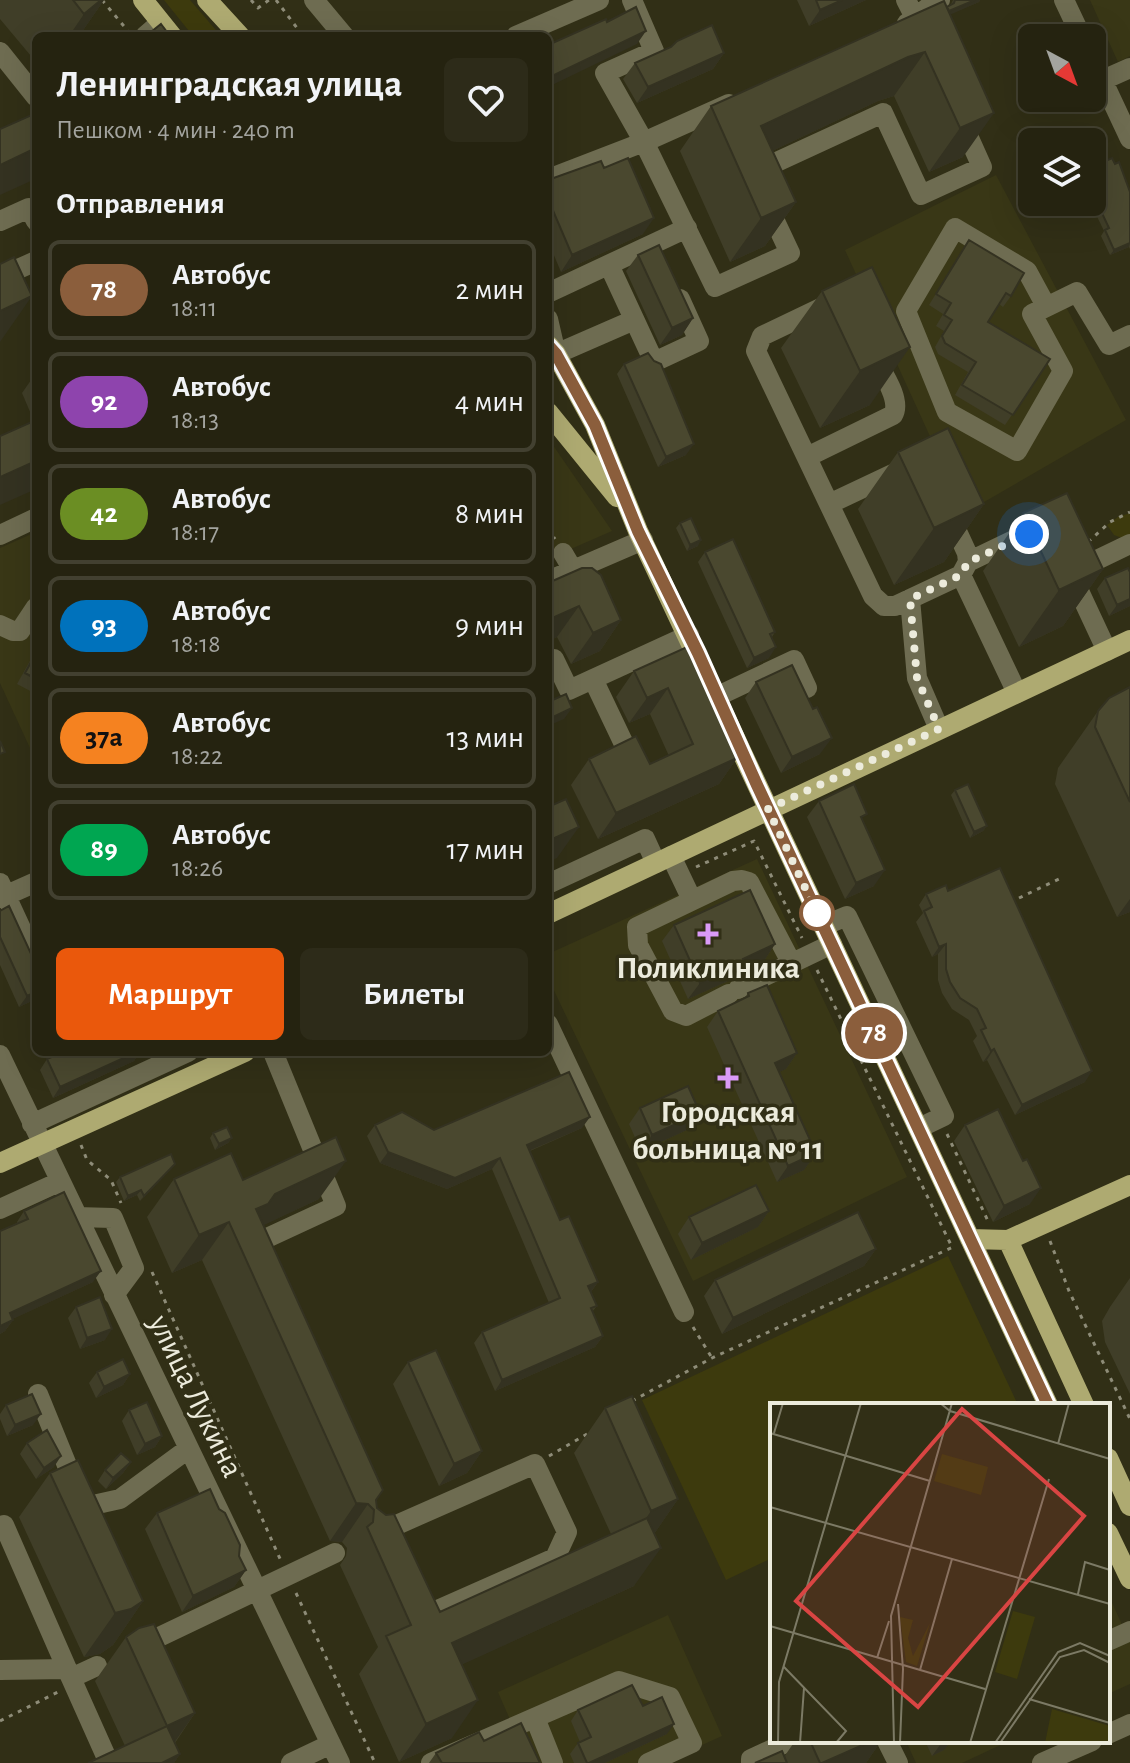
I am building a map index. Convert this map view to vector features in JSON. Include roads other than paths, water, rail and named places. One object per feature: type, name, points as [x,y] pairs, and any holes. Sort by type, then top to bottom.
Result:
[{"type":"main road","points":[[143,0],[159,32]]},
{"type":"main road","points":[[207,0],[236,32]]},
{"type":"main road","points":[[552,350],[595,425],[640,535],[919,1128],[961,1243],[1047,1403]]},
{"type":"main road","points":[[552,417],[614,494],[640,535]]},
{"type":"main road","points":[[552,912],[669,864],[768,809],[1130,640]]},
{"type":"main road","points":[[0,1163],[236,1056]]},
{"type":"main road","points":[[961,1243],[1008,1240],[1130,1185]]},
{"type":"main road","points":[[1008,1240],[1083,1403]]},
{"type":"main road","points":[[1110,1462],[1130,1505]]},
{"type":"main road","points":[[1110,1537],[1130,1579]]},
{"type":"street","points":[[314,0],[341,32]]},
{"type":"street","points":[[525,32],[599,0]]},
{"type":"street","points":[[632,0],[654,51],[605,73],[644,142],[715,287],[790,253],[753,173],[883,113],[921,195],[982,167],[952,99]]},
{"type":"street","points":[[906,0],[935,59]]},
{"type":"street","points":[[888,31],[917,19],[926,6],[940,0]]},
{"type":"street","points":[[1064,0],[1075,24]]},
{"type":"street","points":[[0,52],[32,92]]},
{"type":"street","points":[[1106,79],[1130,68]]},
{"type":"street","points":[[1106,84],[1123,107],[1130,139]]},
{"type":"street","points":[[552,177],[644,142],[745,96]]},
{"type":"street","points":[[0,221],[29,208],[32,214]]},
{"type":"street","points":[[552,291],[609,265],[657,251],[687,228]]},
{"type":"street","points":[[1046,306],[1027,271],[955,228],[906,311],[947,412],[1017,451],[1063,371],[1032,314],[1077,292],[1109,345],[1130,335]]},
{"type":"street","points":[[0,277],[32,263]]},
{"type":"street","points":[[609,265],[654,362],[699,341],[673,285]]},
{"type":"street","points":[[850,306],[842,301],[833,302],[767,333],[757,344],[756,351],[876,601],[889,607],[910,599],[1026,535],[1042,538]]},
{"type":"street","points":[[552,350],[634,320]]},
{"type":"street","points":[[807,457],[893,415],[897,410],[863,333]]},
{"type":"street","points":[[829,504],[916,462],[921,464]]},
{"type":"street","points":[[943,501],[967,553],[965,568],[1017,693]]},
{"type":"street","points":[[0,535],[32,520]]},
{"type":"street","points":[[552,577],[568,561],[640,535]]},
{"type":"street","points":[[1107,651],[1066,565],[1130,544]]},
{"type":"street","points":[[910,599],[917,678],[939,729]]},
{"type":"street","points":[[0,625],[20,631],[32,613]]},
{"type":"street","points":[[552,660],[569,690],[689,635]]},
{"type":"street","points":[[718,696],[794,660],[807,688]]},
{"type":"street","points":[[593,679],[634,765]]},
{"type":"street","points":[[552,882],[645,839],[669,864],[692,900]]},
{"type":"street","points":[[801,960],[749,882],[742,880],[733,881],[637,927],[638,945],[673,1011],[686,1016],[801,960],[847,916],[944,1116],[919,1128]]},
{"type":"street","points":[[32,883],[2,892],[32,953]]},
{"type":"street","points":[[552,1032],[684,1312]]},
{"type":"street","name":"улица Лукина","points":[[0,1055],[335,1754]]},
{"type":"street","points":[[32,1124],[179,1056]]},
{"type":"street","points":[[267,1273],[254,1244],[336,1206],[275,1056]]},
{"type":"street","points":[[0,1209],[59,1182]]},
{"type":"street","points":[[76,1217],[113,1218],[134,1268],[114,1295]]},
{"type":"street","points":[[38,1394],[84,1507],[120,1499],[188,1449]]},
{"type":"street","points":[[362,1540],[380,1524],[535,1464],[567,1532],[555,1558],[431,1613],[411,1599],[380,1524]]},
{"type":"street","points":[[4,1525],[109,1763]]},
{"type":"street","points":[[124,1654],[335,1553]]},
{"type":"street","points":[[1110,1640],[1130,1631]]},
{"type":"street","points":[[0,1670],[71,1677],[97,1666]]},
{"type":"street","points":[[431,1763],[619,1681],[670,1697],[692,1743],[648,1763]]},
{"type":"street","points":[[535,1718],[553,1763]]},
{"type":"street","points":[[1110,1733],[1130,1724]]},
{"type":"street","points":[[509,1729],[519,1752]]},
{"type":"street","points":[[751,1763],[751,1759],[786,1743]]},
{"type":"street","points":[[888,1743],[898,1763]]},
{"type":"street","points":[[1049,1754],[1085,1743]]},
{"type":"street","points":[[291,1763],[335,1754]]},
{"type":"place","name":"Поликлиника","points":[[708,934]]},
{"type":"place","name":"Городская больница № 11","points":[[728,1078]]}]
